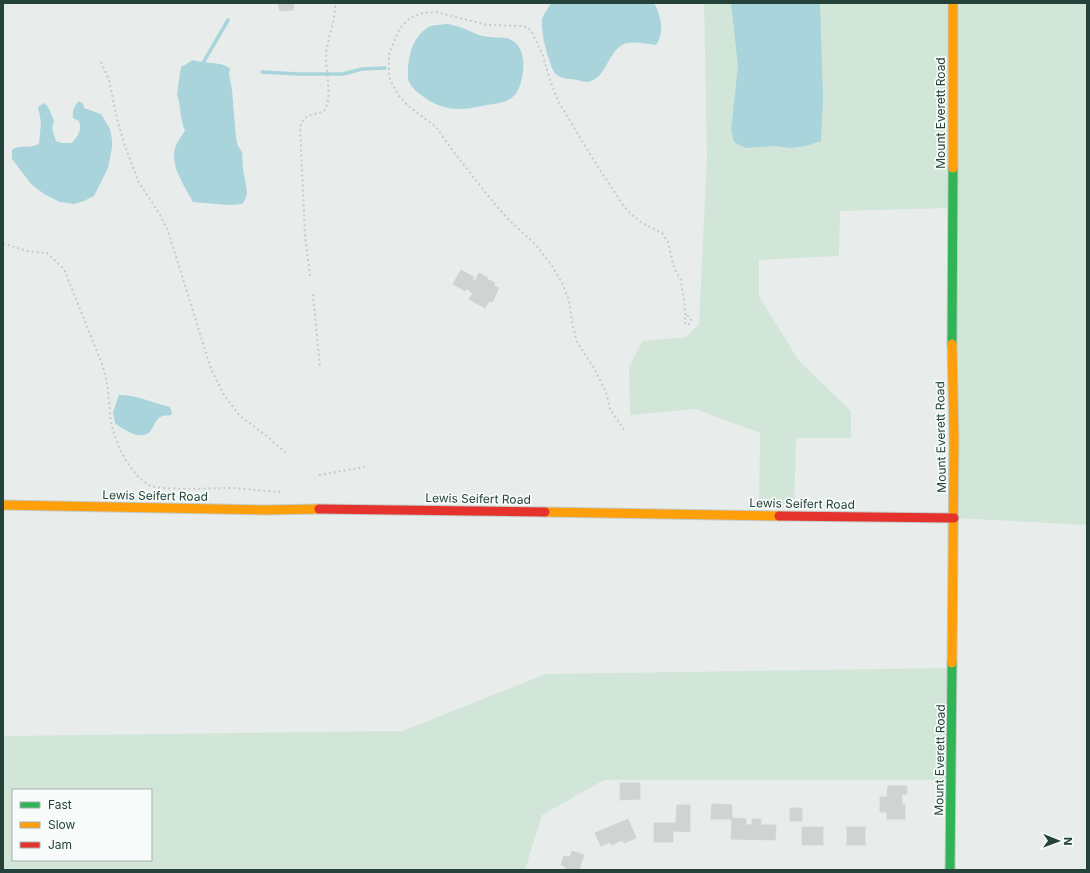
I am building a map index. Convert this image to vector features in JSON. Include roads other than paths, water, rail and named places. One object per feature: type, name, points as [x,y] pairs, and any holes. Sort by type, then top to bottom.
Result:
[{"type":"street","name":"Mount Everett Road","points":[[950,870],[954,518],[953,3]]},
{"type":"street","name":"Lewis Seifert Road","points":[[3,505],[257,510],[315,509],[954,518]]},
{"type":"water","points":[[551,3],[654,3],[659,13],[661,24],[659,40],[656,45],[634,43],[622,45],[613,54],[598,76],[593,80],[585,82],[559,76],[552,68],[543,34],[542,19]]},
{"type":"water","points":[[731,3],[820,3],[823,99],[821,141],[806,146],[790,148],[776,146],[746,148],[734,142],[731,130],[738,66]]},
{"type":"water","points":[[448,24],[482,36],[506,38],[513,41],[518,46],[523,59],[523,75],[519,88],[510,99],[469,108],[453,109],[437,105],[429,101],[413,88],[408,80],[408,67],[414,42],[427,28],[434,25]]},
{"type":"water","points":[[193,60],[221,64],[230,68],[229,74],[232,90],[236,138],[238,146],[242,152],[247,192],[246,198],[242,204],[229,205],[193,202],[176,169],[174,155],[175,148],[185,131],[177,94],[181,67]]},
{"type":"water","points":[[79,101],[83,104],[84,108],[101,114],[110,129],[112,148],[108,168],[94,196],[74,204],[60,202],[44,194],[31,184],[12,159],[12,150],[18,147],[39,144],[41,122],[38,107],[44,103],[48,107],[53,118],[54,122],[52,128],[56,141],[62,143],[72,143],[80,130],[79,121],[73,118],[74,109]]},
{"type":"water","points":[[119,395],[139,398],[170,407],[172,413],[171,415],[163,416],[158,419],[152,429],[144,435],[128,432],[115,423],[113,412]]},
{"type":"waterway","points":[[203,63],[228,20]]},
{"type":"waterway","points":[[262,72],[343,74],[362,69],[385,68]]}]
